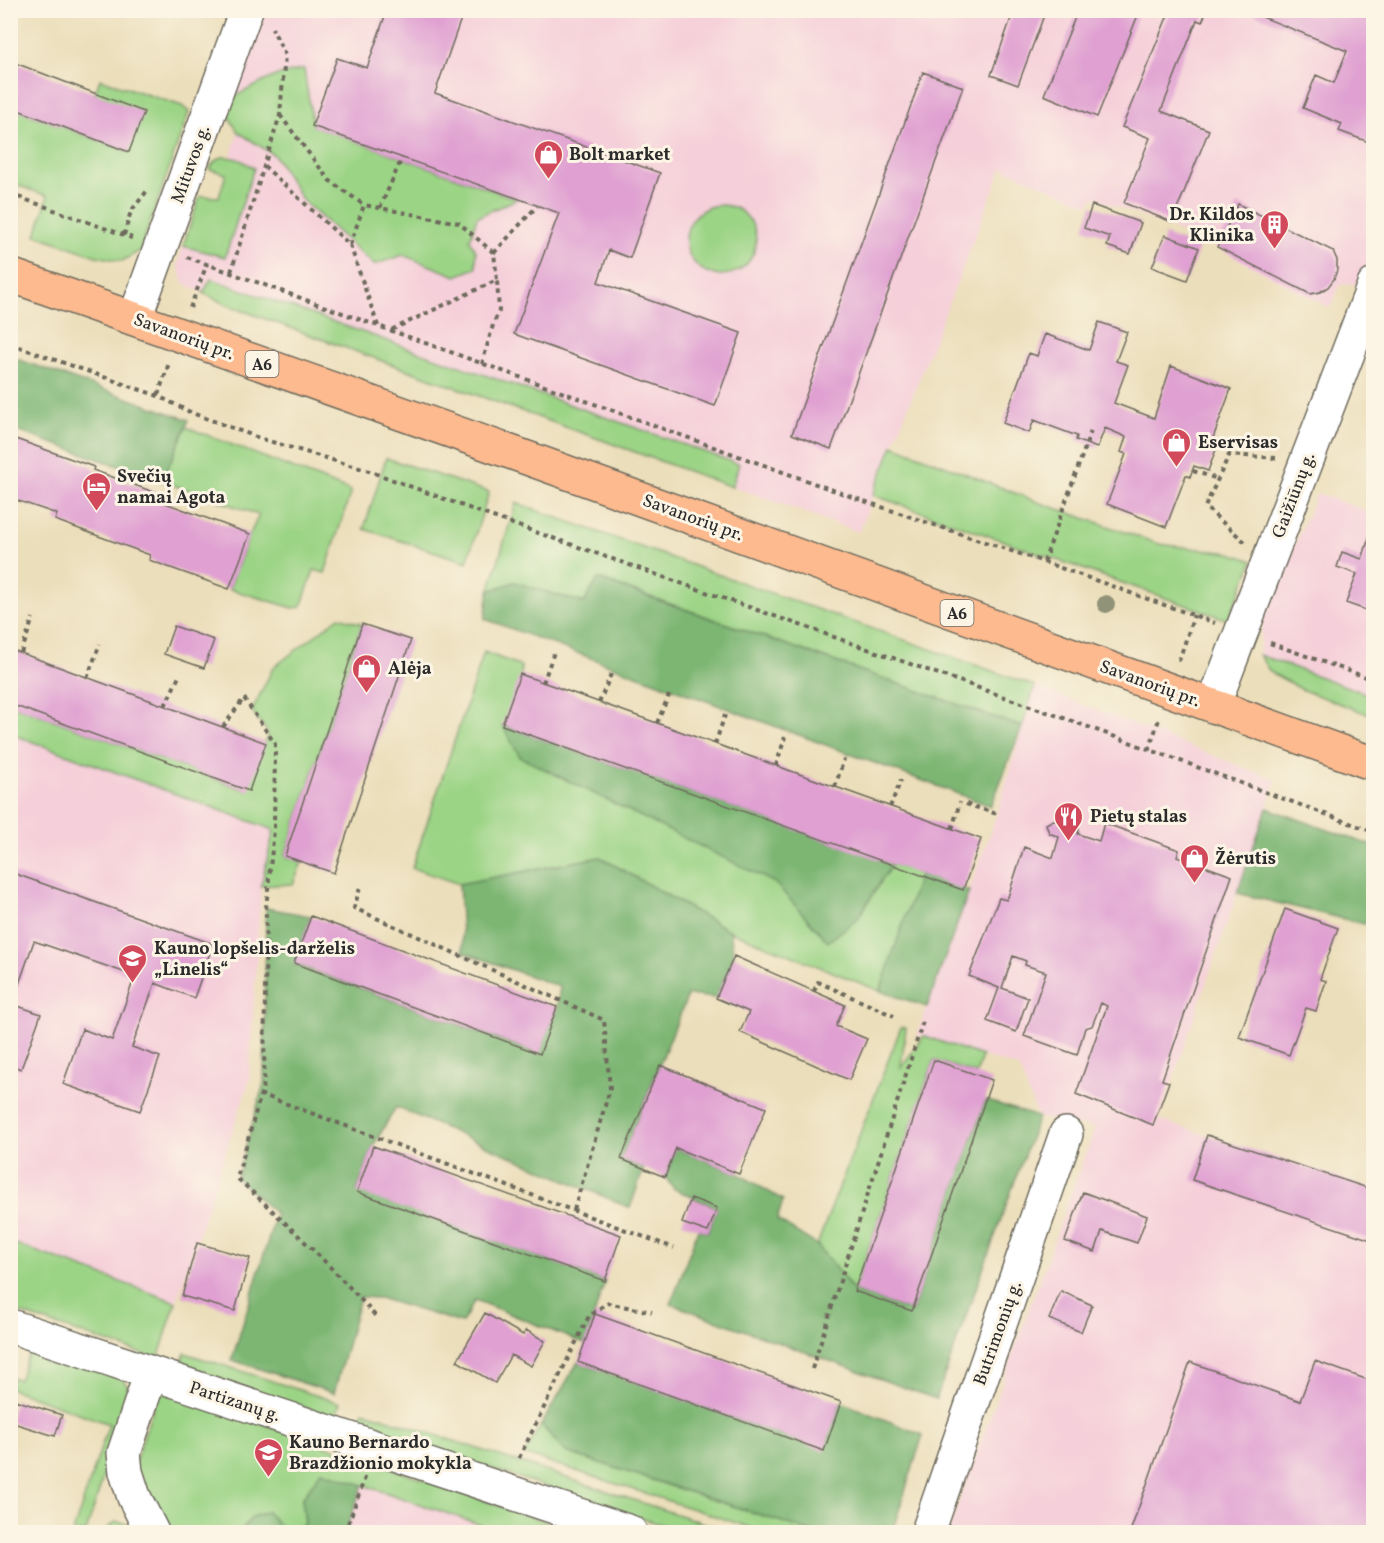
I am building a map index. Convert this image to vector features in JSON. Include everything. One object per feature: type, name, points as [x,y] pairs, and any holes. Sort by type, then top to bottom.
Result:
[{"type":"main road","name":"Savanorių pr.","points":[[10,275],[516,453],[1374,764]]},
{"type":"street","name":"Mituvos g.","points":[[135,318],[257,15]]},
{"type":"street","name":"Gaižiūnų g.","points":[[1213,706],[1374,285]]},
{"type":"street","name":"Butrimonių g.","points":[[928,1533],[1066,1134]]},
{"type":"street","name":"Partizanų g.","points":[[10,1326],[630,1533]]},
{"type":"street","points":[[151,1373],[124,1453],[126,1472],[134,1497],[152,1533]]},
{"type":"path","points":[[10,21],[13,10]]},
{"type":"path","points":[[231,272],[280,115],[285,55],[257,15]]},
{"type":"path","points":[[280,115],[329,180],[364,205],[459,223],[494,254],[499,311],[482,364]]},
{"type":"path","points":[[380,208],[402,158]]},
{"type":"path","points":[[264,165],[350,245],[379,327]]},
{"type":"path","points":[[10,194],[124,235],[131,211]]},
{"type":"path","points":[[350,245],[364,205]]},
{"type":"path","points":[[494,254],[537,206]]},
{"type":"path","points":[[207,264],[855,498],[1044,562],[1374,680]]},
{"type":"path","points":[[389,331],[497,280]]},
{"type":"path","points":[[10,344],[158,396],[192,413],[262,439],[369,471],[526,529],[1072,721],[1374,832]]},
{"type":"path","points":[[1044,562],[1091,431]]},
{"type":"path","points":[[1267,562],[1205,507],[1229,455],[1307,459]]},
{"type":"path","points":[[1193,471],[1218,479]]},
{"type":"path","points":[[21,653],[33,618]]},
{"type":"path","points":[[87,678],[100,644]]},
{"type":"path","points":[[543,683],[554,652]]},
{"type":"path","points":[[165,706],[180,674]]},
{"type":"path","points":[[599,703],[611,674]]},
{"type":"path","points":[[657,723],[669,694]]},
{"type":"path","points":[[223,728],[244,699],[275,744],[274,830],[266,908],[264,1083],[237,1178],[293,1230],[378,1319]]},
{"type":"path","points":[[715,744],[724,715]]},
{"type":"path","points":[[776,766],[785,737]]},
{"type":"path","points":[[835,787],[844,759]]},
{"type":"path","points":[[890,807],[901,780]]},
{"type":"path","points":[[952,829],[960,802]]},
{"type":"path","points":[[966,804],[997,814]]},
{"type":"path","points":[[360,888],[354,908],[604,1020],[610,1089],[574,1210]]},
{"type":"path","points":[[814,991],[818,982],[894,1016]]},
{"type":"path","points":[[812,1369],[924,1018]]},
{"type":"path","points":[[260,1094],[674,1248]]},
{"type":"path","points":[[519,1458],[589,1316],[607,1303],[652,1312]]},
{"type":"shaded area","points":[[265,11],[1373,11],[1373,249],[1360,283],[1340,285],[1330,308],[1206,242],[1093,197],[1090,205],[1002,168],[859,532],[227,305],[184,283],[178,265],[183,246],[200,196],[219,197],[238,132],[229,117],[233,97]]},
{"type":"shaded area","points":[[1317,493],[1373,513],[1373,716],[1303,690],[1270,672],[1259,655],[1263,620]]},
{"type":"shaded area","points":[[1035,686],[1276,780],[1159,1120],[1373,1188],[1373,1532],[948,1532],[1095,1128],[1038,1117],[1019,1068],[921,1035],[916,1037],[997,814]]},
{"type":"shaded area","name":"Kauno lopšelis-darželis „Linelis“","points":[[10,734],[274,830],[261,886],[249,1081],[176,1302],[11,1242]]},
{"type":"shaded area","name":"Kauno Bernardo Brazdžionio mokykla","points":[[206,1432],[502,1532],[178,1532]]},
{"type":"green space","points":[[304,69],[313,126],[517,199],[477,217],[470,240],[476,251],[476,268],[456,276],[403,255],[374,265],[303,201],[274,155],[238,132],[229,117],[233,97],[275,76]]},
{"type":"green space","points":[[100,79],[182,106],[189,112],[140,251],[122,261],[96,256],[36,235],[48,196],[11,183],[11,107],[129,152],[95,93]]},
{"type":"green space","points":[[222,157],[231,157],[254,168],[225,257],[183,246],[200,196],[219,197],[226,174],[209,169],[215,161]]},
{"type":"green space","points":[[714,205],[728,205],[741,211],[750,220],[756,233],[754,253],[746,265],[728,275],[714,275],[701,269],[692,260],[686,247],[686,233],[692,220],[701,211]]},
{"type":"green space","points":[[211,279],[739,464],[732,487],[227,305],[203,293]]},
{"type":"green space","points":[[11,357],[189,420],[162,481],[11,429]]},
{"type":"green space","points":[[186,427],[351,491],[325,573],[314,570],[301,607],[293,608],[229,589],[259,515],[162,481]]},
{"type":"green space","points":[[893,445],[1038,502],[1159,544],[1231,553],[1253,561],[1228,620],[873,495]]},
{"type":"green space","points":[[386,458],[489,492],[467,562],[364,529]]},
{"type":"green space","points":[[516,503],[1035,686],[1022,727],[599,579],[584,603],[514,582],[489,591]]},
{"type":"green space","points":[[598,579],[1022,727],[991,806],[485,619],[489,591],[514,582],[584,603]]},
{"type":"green space","points":[[339,617],[362,624],[285,856],[302,862],[293,884],[261,886],[274,830],[11,734],[10,704],[248,791],[268,733],[252,711],[273,668]]},
{"type":"green space","points":[[484,652],[521,666],[520,757],[776,883],[828,941],[858,918],[892,864],[920,874],[880,991],[730,931],[600,857],[459,884],[412,868]]},
{"type":"green space","points":[[1259,655],[1373,696],[1373,716],[1303,690],[1270,672]]},
{"type":"green space","points":[[502,725],[892,864],[858,918],[828,942],[775,883],[520,757]]},
{"type":"green space","points":[[1267,808],[1373,846],[1373,926],[1237,893]]},
{"type":"green space","points":[[600,857],[730,931],[734,956],[716,998],[688,995],[621,1159],[644,1168],[630,1208],[396,1107],[373,1146],[357,1191],[605,1281],[585,1344],[475,1300],[462,1323],[379,1298],[360,1297],[334,1393],[232,1360],[276,1214],[237,1178],[264,1083],[266,908],[311,916],[294,964],[539,1054],[557,1007],[560,987],[463,952],[459,884]]},
{"type":"green space","points":[[920,874],[969,891],[927,1007],[880,991]]},
{"type":"green space","points":[[901,1027],[906,1028],[901,1067],[924,1036],[982,1056],[976,1074],[934,1060],[854,1291],[817,1245]]},
{"type":"green space","points":[[985,1100],[1038,1117],[936,1399],[671,1304],[698,1229],[708,1232],[717,1208],[674,1189],[665,1177],[676,1148],[739,1174],[783,1200],[777,1220],[817,1245],[854,1291],[912,1311]]},
{"type":"green space","points":[[10,1242],[176,1302],[158,1359],[11,1310]]},
{"type":"green space","points":[[40,1350],[122,1379],[130,1393],[86,1532],[73,1532],[109,1424],[11,1389],[11,1377],[19,1380],[29,1352]]},
{"type":"green space","points":[[185,1353],[340,1403],[335,1418],[180,1366]]},
{"type":"green space","points":[[578,1362],[823,1450],[841,1402],[923,1435],[892,1532],[813,1532],[566,1452],[541,1425]]},
{"type":"green space","points":[[171,1392],[555,1525],[553,1532],[502,1532],[322,1471],[302,1499],[305,1522],[298,1532],[286,1532],[267,1512],[252,1517],[240,1532],[167,1532],[133,1468],[158,1394]]},
{"type":"green space","points":[[363,1411],[731,1532],[684,1532],[358,1425]]},
{"type":"green space","points":[[541,1425],[566,1452],[813,1532],[764,1532],[524,1454]]},
{"type":"green space","points":[[321,1471],[363,1485],[345,1532],[298,1532],[305,1522],[302,1499]]},
{"type":"green space","points":[[267,1512],[286,1532],[240,1532],[252,1517]]},
{"type":"green space","points":[[116,1522],[128,1524],[139,1532],[105,1532]]},
{"type":"building","points":[[387,10],[464,10],[435,93],[660,173],[630,258],[609,250],[598,282],[741,333],[715,406],[514,334],[559,213],[312,126],[337,58],[367,68]]},
{"type":"building","points":[[1014,10],[1046,10],[1018,85],[991,75]]},
{"type":"building","points":[[1078,10],[1140,10],[1097,117],[1044,95]]},
{"type":"building","points":[[1170,10],[1207,10],[1202,22],[1197,20],[1161,111],[1209,130],[1172,222],[1124,203],[1150,138],[1122,127]]},
{"type":"building","points":[[1245,10],[1353,10],[1374,19],[1374,144],[1339,131],[1342,124],[1303,108],[1316,75],[1334,83],[1347,51]]},
{"type":"building","points":[[10,61],[144,112],[129,152],[10,107]]},
{"type":"building","points":[[923,72],[963,87],[831,449],[792,434]]},
{"type":"building","name":"Dr. Kildos Klinika","points":[[1238,204],[1333,251],[1337,260],[1337,270],[1328,287],[1310,294],[1217,247]]},
{"type":"building","points":[[1092,205],[1141,223],[1130,254],[1107,246],[1110,237],[1084,228]]},
{"type":"building","points":[[1165,235],[1199,248],[1187,280],[1152,267]]},
{"type":"building","points":[[1099,322],[1127,332],[1116,361],[1128,365],[1114,403],[1154,418],[1171,366],[1231,389],[1212,441],[1218,444],[1208,471],[1194,466],[1190,477],[1186,475],[1166,527],[1107,504],[1126,454],[1121,452],[1126,437],[1105,428],[1097,448],[1076,440],[1077,436],[1034,420],[1029,433],[1003,423],[1029,353],[1037,356],[1045,334],[1089,350]]},
{"type":"building","points":[[10,437],[94,467],[93,470],[162,495],[160,501],[250,534],[229,589],[149,560],[150,555],[55,520],[57,514],[10,498]]},
{"type":"building","points":[[1370,535],[1374,536],[1374,613],[1346,603],[1357,574],[1337,567],[1342,552],[1362,559]]},
{"type":"building","points":[[362,624],[411,640],[334,873],[285,856]]},
{"type":"building","points":[[174,626],[214,640],[204,668],[164,654]]},
{"type":"building","points":[[10,649],[266,743],[249,791],[10,704]]},
{"type":"building","points":[[520,674],[981,839],[963,890],[502,725]]},
{"type":"building","points":[[1053,820],[1079,829],[1078,834],[1099,841],[1104,823],[1179,850],[1177,856],[1232,876],[1162,1080],[1169,1082],[1153,1125],[1076,1094],[1107,1006],[1101,1003],[1092,1026],[1085,1028],[1077,1055],[1024,1036],[1046,972],[1025,965],[1026,961],[1013,956],[1002,988],[1028,998],[1016,1032],[987,1021],[999,988],[969,976],[999,898],[1007,900],[1024,847],[1053,858],[1059,837],[1049,833],[1046,824]]},
{"type":"building","points":[[10,872],[213,944],[194,998],[155,983],[132,1047],[160,1057],[140,1111],[63,1084],[82,1029],[112,1040],[135,976],[34,941],[12,1004],[41,1014],[21,1069],[10,1065],[10,943],[14,933],[10,932]]},
{"type":"building","points":[[1285,909],[1338,928],[1320,979],[1326,981],[1316,1011],[1306,1008],[1289,1055],[1239,1037]]},
{"type":"building","points":[[311,916],[557,1007],[540,1054],[294,963]]},
{"type":"building","points":[[734,956],[845,1005],[836,1026],[867,1039],[849,1080],[740,1032],[749,1012],[716,998]]},
{"type":"building","points":[[934,1060],[992,1080],[912,1311],[854,1291]]},
{"type":"building","points":[[660,1065],[766,1108],[739,1174],[676,1148],[665,1177],[621,1159]]},
{"type":"building","points":[[1207,1135],[1374,1190],[1374,1241],[1192,1180]]},
{"type":"building","points":[[373,1146],[621,1235],[605,1281],[357,1192]]},
{"type":"building","points":[[1083,1192],[1147,1216],[1137,1243],[1102,1231],[1095,1252],[1065,1241]]},
{"type":"building","points":[[691,1198],[717,1208],[708,1232],[682,1223]]},
{"type":"building","points":[[197,1243],[250,1258],[235,1311],[182,1296]]},
{"type":"building","points":[[1061,1291],[1092,1305],[1081,1332],[1049,1319]]},
{"type":"building","points":[[485,1313],[523,1335],[526,1330],[545,1341],[531,1366],[511,1355],[495,1383],[457,1361]]},
{"type":"building","points":[[595,1314],[841,1402],[824,1451],[578,1362]]},
{"type":"building","points":[[1315,1361],[1374,1382],[1374,1532],[1130,1532],[1190,1362],[1300,1401]]},
{"type":"building","points":[[15,1400],[62,1415],[55,1436],[10,1422]]},
{"type":"place","name":"Bolt market","points":[[548,180]]},
{"type":"place","name":"Dr. Kildos Klinika","points":[[1275,250]]},
{"type":"place","name":"Eservisas","points":[[1177,468]]},
{"type":"place","name":"Svečių namai Agota","points":[[96,512]]},
{"type":"place","name":"Alėja","points":[[367,694]]},
{"type":"place","name":"Pietų stalas","points":[[1069,842]]},
{"type":"place","name":"Žėrutis","points":[[1194,884]]},
{"type":"place","name":"Kauno lopšelis-darželis „Linelis“","points":[[133,984]]},
{"type":"place","name":"Kauno Bernardo Brazdžionio mokykla","points":[[268,1478]]}]
